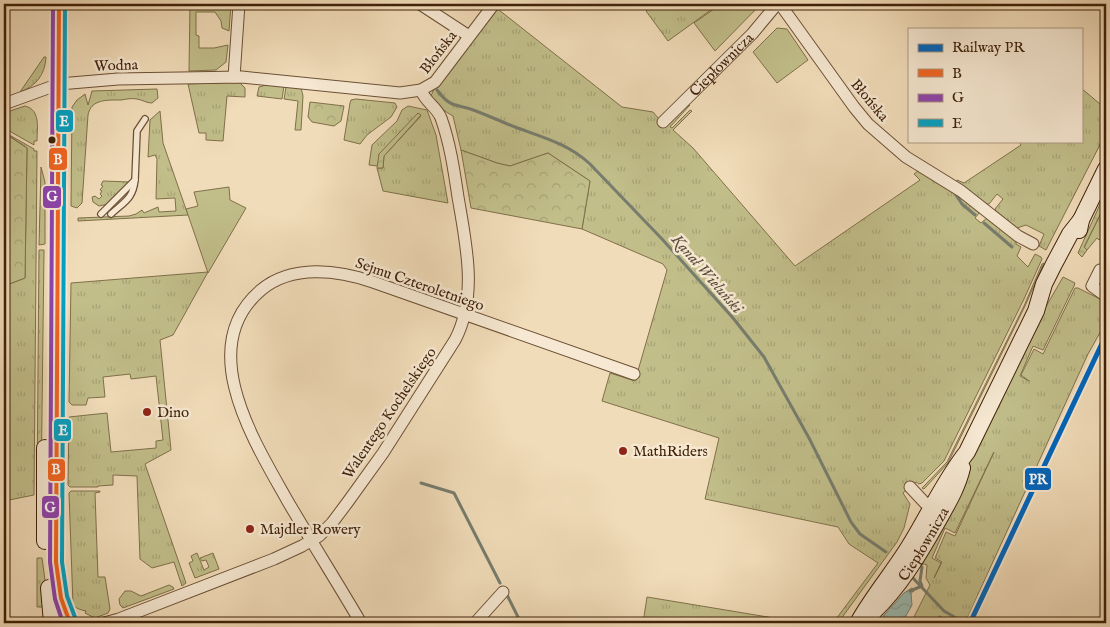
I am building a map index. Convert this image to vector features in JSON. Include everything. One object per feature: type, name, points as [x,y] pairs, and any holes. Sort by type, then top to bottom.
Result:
[{"type":"street","points":[[50,4],[54,86],[56,553],[60,595],[69,623],[58,623]]},
{"type":"street","points":[[52,623],[45,553],[44,498],[54,86],[59,4]]},
{"type":"street","points":[[234,77],[239,4]]},
{"type":"street","points":[[420,4],[469,36]]},
{"type":"street","name":"Błońska","points":[[421,90],[435,82],[494,4]]},
{"type":"street","name":"Błońska","points":[[778,4],[854,107],[872,128],[906,157],[961,192],[1018,236],[1033,244]]},
{"type":"street","name":"Ciepłownicza","points":[[663,122],[752,34],[778,4]]},
{"type":"street","name":"Wodna","points":[[4,104],[54,86],[118,79],[234,77],[384,92],[410,93],[421,90]]},
{"type":"street","name":"Walentego Kochelskiego","points":[[104,623],[116,621],[274,559],[312,541],[332,523],[383,453],[455,340],[465,314],[468,288],[467,261],[450,152],[440,115],[425,99],[421,90]]},
{"type":"street","name":"Ciepłownicza","points":[[859,623],[868,606],[908,548],[937,510],[952,472],[967,452],[1036,311],[1044,284],[1070,234],[1081,220],[1106,169]]},
{"type":"street","points":[[1100,270],[1092,286],[1106,296]]},
{"type":"street","name":"Sejmu Czteroletniego","points":[[361,623],[253,439],[238,398],[231,350],[237,320],[244,307],[265,286],[277,280],[307,272],[354,276],[634,374]]},
{"type":"street","points":[[910,487],[920,499],[937,510]]},
{"type":"street","points":[[475,623],[503,592]]},
{"type":"lane","points":[[111,214],[131,196],[135,180],[137,131],[145,119]]},
{"type":"lane","points":[[101,214],[135,180]]},
{"type":"green space","points":[[190,4],[231,4],[229,31],[222,28],[221,21],[215,12],[196,12],[196,35],[199,36],[199,48],[214,48],[228,45],[226,62],[216,70],[189,71]]},
{"type":"green space","points":[[500,4],[503,4],[499,10],[622,107],[653,112],[659,119],[690,105],[670,127],[672,128],[690,110],[692,111],[673,130],[693,148],[795,266],[920,180],[914,174],[918,171],[978,211],[979,213],[975,218],[981,223],[987,218],[1016,241],[1016,244],[1021,247],[1017,256],[1028,267],[1035,254],[1041,257],[1042,259],[1024,299],[944,461],[922,483],[916,482],[903,493],[910,504],[904,528],[897,542],[838,623],[833,623],[878,563],[849,544],[838,527],[705,499],[719,438],[602,401],[610,373],[635,381],[667,270],[663,264],[582,229],[590,181],[548,153],[510,166],[461,150],[453,116],[441,108],[431,96]]},
{"type":"green space","points":[[655,4],[719,4],[668,41],[646,11]]},
{"type":"green space","points":[[721,4],[761,4],[715,51],[694,23]]},
{"type":"green space","points":[[777,28],[787,29],[808,60],[777,83],[753,52]]},
{"type":"green space","points":[[44,57],[46,57],[44,69],[39,79],[31,87],[20,92]]},
{"type":"green space","points":[[239,82],[245,88],[245,97],[227,96],[223,141],[206,140],[206,133],[199,133],[188,84]]},
{"type":"green space","points":[[266,85],[284,86],[282,99],[257,96],[259,87]]},
{"type":"green space","points":[[286,87],[301,88],[303,96],[301,130],[295,130],[298,101],[284,99]]},
{"type":"green space","points":[[157,89],[158,98],[152,103],[131,99],[105,101],[92,106],[88,115],[82,203],[77,208],[71,206],[72,107],[77,100],[85,94],[88,105],[92,91]]},
{"type":"green space","points":[[1082,89],[1106,109],[1106,133],[1046,250],[1039,246],[1044,234],[1026,225],[1017,228],[996,211],[995,209],[1003,199],[997,194],[989,204],[986,204],[956,182],[957,180],[964,183],[1021,145],[1020,142],[1082,142]]},
{"type":"green space","points":[[351,100],[395,103],[397,107],[391,117],[367,135],[360,144],[344,140],[350,103]]},
{"type":"green space","points":[[310,102],[344,106],[341,121],[334,126],[312,122],[308,117]]},
{"type":"green space","points":[[25,106],[34,111],[36,115],[37,141],[34,141],[34,145],[4,128],[4,113]]},
{"type":"green space","points":[[408,106],[427,110],[436,135],[448,203],[383,191],[377,168],[383,168],[384,156],[421,116],[379,154],[378,166],[369,165],[372,145],[397,121],[402,110]]},
{"type":"green space","points":[[160,111],[163,143],[188,215],[78,221],[78,218],[129,216],[142,210],[144,213],[158,207],[159,212],[176,211],[175,198],[156,199],[157,159],[155,155],[148,157],[150,120]]},
{"type":"green space","points":[[418,113],[421,115],[384,156],[383,168],[377,168],[379,154]]},
{"type":"green space","points":[[4,132],[37,151],[34,495],[4,501],[4,286],[25,278],[27,148]]},
{"type":"green space","points":[[4,133],[27,148],[25,278],[4,286]]},
{"type":"green space","points":[[461,150],[510,166],[548,153],[590,181],[582,229],[471,208]]},
{"type":"green space","points":[[41,167],[45,182],[45,244],[39,245]]},
{"type":"green space","points":[[103,181],[130,182],[108,204],[99,206],[93,202],[92,197],[95,196],[99,199],[102,196],[100,194],[102,191],[100,190],[103,186],[101,185]]},
{"type":"green space","points":[[229,187],[230,200],[246,208],[208,273],[186,209],[198,206],[194,192]]},
{"type":"green space","points":[[1106,191],[1106,218],[1100,215],[1084,247],[1087,250],[1082,257],[1078,253]]},
{"type":"green space","points":[[1100,215],[1106,218],[1106,235],[1099,240],[1097,238],[1087,250],[1084,248]]},
{"type":"green space","points":[[39,250],[44,250],[41,495],[37,495]]},
{"type":"green space","points":[[1044,263],[948,463],[924,489],[922,488],[947,462]]},
{"type":"green space","points":[[208,272],[173,335],[160,340],[171,450],[145,464],[186,583],[182,586],[174,562],[152,568],[140,559],[137,476],[113,475],[113,485],[98,487],[70,487],[68,485],[69,417],[107,413],[111,452],[156,448],[156,441],[163,440],[156,376],[131,379],[130,374],[103,377],[105,397],[88,398],[86,405],[72,405],[69,402],[71,283]]},
{"type":"green space","points":[[1063,277],[1075,283],[1043,350],[1033,346],[1020,376],[1029,381],[1021,375],[1034,349],[1043,354],[1075,288],[1106,302],[1106,322],[1088,354],[965,623],[911,623],[930,585],[926,578],[927,565],[917,562],[967,466],[1036,324]],"holes":[[[994,452],[955,536],[946,532],[935,558],[942,562],[934,578],[941,563],[932,558],[945,528],[955,533]]]},
{"type":"green space","points":[[71,491],[100,491],[95,493],[98,577],[105,577],[110,609],[108,613],[95,618],[73,605],[69,493]]},
{"type":"green space","points":[[197,553],[204,570],[209,567],[206,560],[202,561],[200,558],[213,553],[219,569],[195,578],[189,563],[193,561],[191,556]]},
{"type":"green space","points":[[37,558],[42,558],[48,602],[44,607],[37,607]]},
{"type":"green space","points":[[169,585],[174,589],[123,608],[120,605],[119,599],[125,591],[131,591],[141,596]]},
{"type":"green space","points":[[647,597],[804,623],[643,623]]},
{"type":"water","points":[[912,588],[914,591],[911,593],[912,605],[902,623],[877,623],[904,593]]},
{"type":"waterway","name":"Kanał Wieluński","points":[[437,90],[447,101],[455,105],[476,111],[555,142],[573,151],[590,164],[662,239],[733,318],[764,357],[809,438],[851,522],[860,534],[886,552]]},
{"type":"waterway","points":[[956,195],[962,204],[975,215]]},
{"type":"waterway","points":[[984,223],[1012,247]]},
{"type":"waterway","points":[[421,483],[454,493],[500,583]]},
{"type":"waterway","name":"Kanał Wieluński","points":[[910,591],[922,586],[920,581],[922,567]]},
{"type":"waterway","name":"Kanał Wieluński","points":[[912,577],[944,611],[965,623]]},
{"type":"waterway","points":[[507,595],[521,623]]},
{"type":"waterway","points":[[936,623],[940,617]]},
{"type":"rail line","name":"PR","points":[[970,623],[1106,335]]},
{"type":"transit line","name":"G","points":[[53,4],[50,562],[55,599],[63,623]]},
{"type":"transit line","name":"B","points":[[59,4],[56,562],[61,598],[70,623]]},
{"type":"transit line","name":"E","points":[[65,4],[62,562],[67,596],[76,620]]},
{"type":"place","name":"Dino","points":[[147,412]]},
{"type":"place","name":"MathRiders","points":[[623,451]]},
{"type":"place","name":"Majdler Rowery","points":[[250,529]]}]
